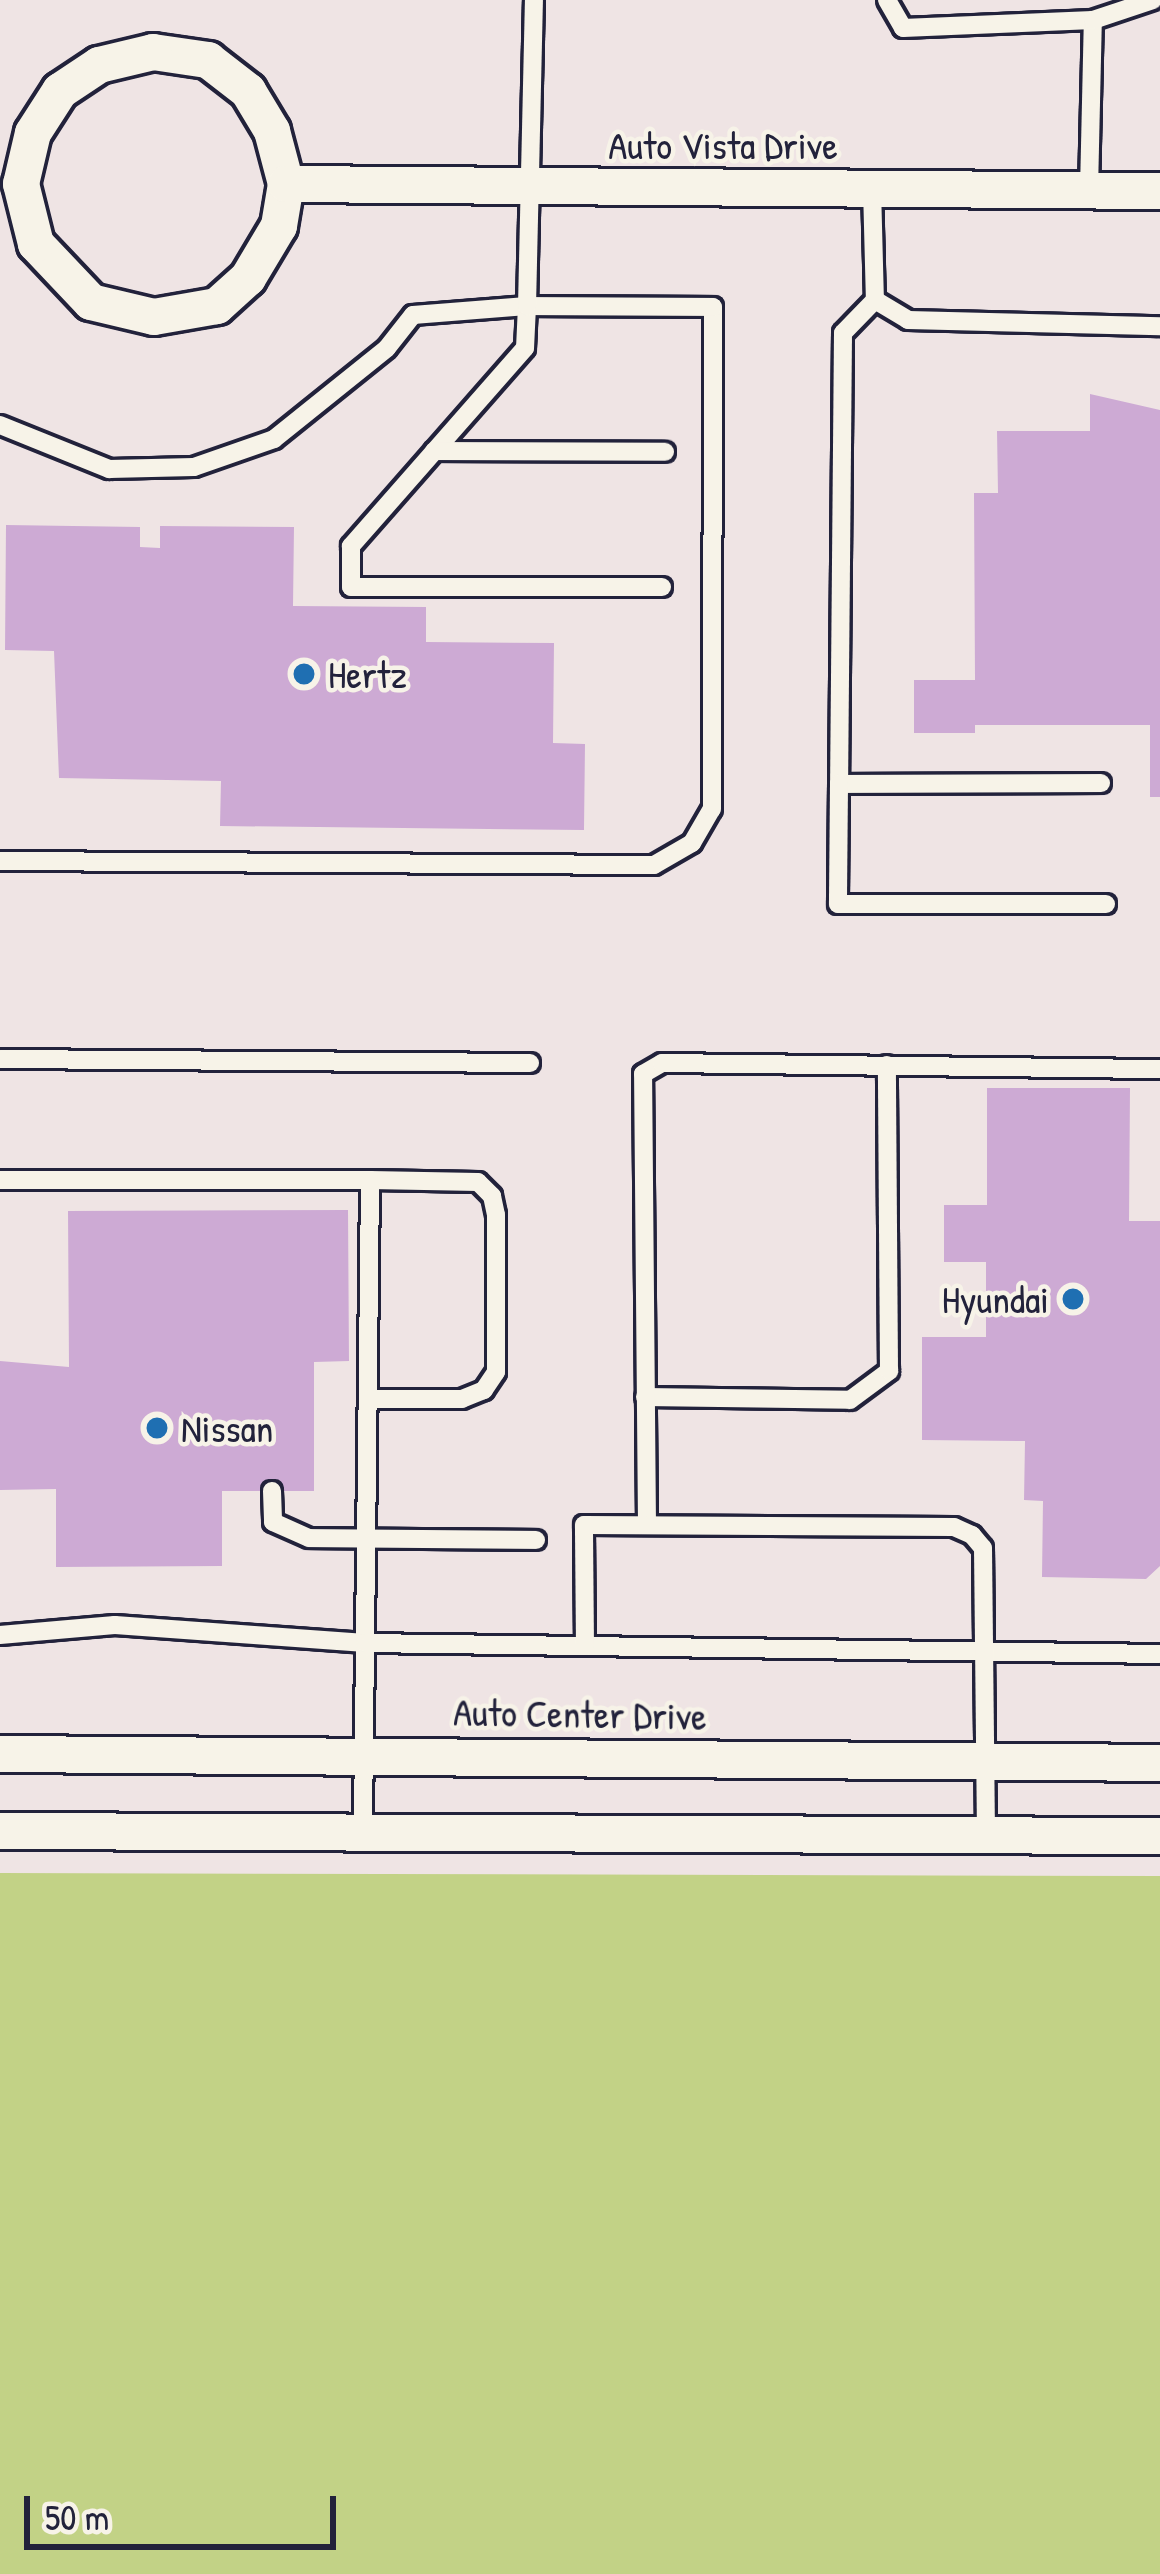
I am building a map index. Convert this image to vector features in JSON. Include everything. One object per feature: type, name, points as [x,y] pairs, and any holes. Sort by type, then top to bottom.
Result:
[{"type":"street","points":[[153,52],[208,60],[248,91],[272,131],[286,184],[279,226],[248,278],[217,306],[154,317],[91,302],[36,244],[10,184],[33,133],[60,91],[99,65],[153,52]]},
{"type":"street","name":"Auto Vista Drive","points":[[286,184],[1160,191]]},
{"type":"street","name":"Auto Center Drive","points":[[0,1754],[1160,1763]]},
{"type":"street","points":[[0,1831],[1160,1836]]},
{"type":"lane","points":[[534,0],[534,186],[525,348],[351,546],[351,586],[662,586]]},
{"type":"lane","points":[[887,0],[903,28],[1093,20],[1154,0]]},
{"type":"lane","points":[[1089,190],[1093,20]]},
{"type":"lane","points":[[872,188],[875,300],[843,333],[838,904],[1106,904]]},
{"type":"lane","points":[[875,300],[908,320],[1160,326]]},
{"type":"lane","points":[[0,425],[28,443],[109,469],[194,467],[274,439],[373,361],[413,315],[527,306],[713,307],[712,809],[692,843],[655,865],[0,861]]},
{"type":"lane","points":[[434,451],[665,452]]},
{"type":"lane","points":[[839,784],[1101,783]]},
{"type":"lane","points":[[0,1059],[530,1064]]},
{"type":"lane","points":[[647,1525],[643,1075],[662,1064],[1160,1069]]},
{"type":"lane","points":[[645,1397],[850,1400],[889,1371],[887,1065]]},
{"type":"lane","points":[[0,1180],[478,1182],[496,1215],[496,1372],[484,1390],[462,1399],[370,1399]]},
{"type":"lane","points":[[363,1832],[370,1180]]},
{"type":"lane","points":[[272,1491],[273,1522],[288,1533],[536,1540]]},
{"type":"lane","points":[[585,1646],[584,1525],[953,1527],[983,1548],[986,1835]]},
{"type":"lane","points":[[0,1635],[115,1625],[365,1643],[1160,1654]]},
{"type":"green space","points":[[0,1873],[1160,1876],[1160,2574],[0,2574]]},
{"type":"building","points":[[1090,394],[1160,410],[1160,797],[1150,797],[1150,725],[975,725],[975,733],[914,733],[914,680],[975,680],[974,493],[998,493],[997,431],[1090,431]]},
{"type":"building","name":"Hertz","points":[[6,525],[140,527],[140,547],[160,548],[160,526],[294,527],[293,606],[426,607],[426,642],[554,643],[553,743],[585,744],[584,830],[220,826],[221,781],[59,778],[54,651],[5,650]]},
{"type":"building","name":"Hyundai","points":[[987,1088],[1130,1088],[1129,1221],[1160,1221],[1160,1566],[1146,1579],[1042,1577],[1043,1501],[1024,1500],[1025,1441],[922,1440],[922,1337],[986,1337],[986,1262],[944,1262],[944,1205],[987,1205]]},
{"type":"building","name":"Nissan","points":[[348,1210],[349,1361],[314,1362],[314,1491],[222,1491],[222,1566],[56,1567],[56,1489],[0,1490],[0,1361],[69,1367],[68,1211]]},
{"type":"place","name":"Hertz","points":[[304,674]]},
{"type":"place","name":"Hyundai","points":[[1073,1299]]},
{"type":"place","name":"Nissan","points":[[157,1428]]}]
